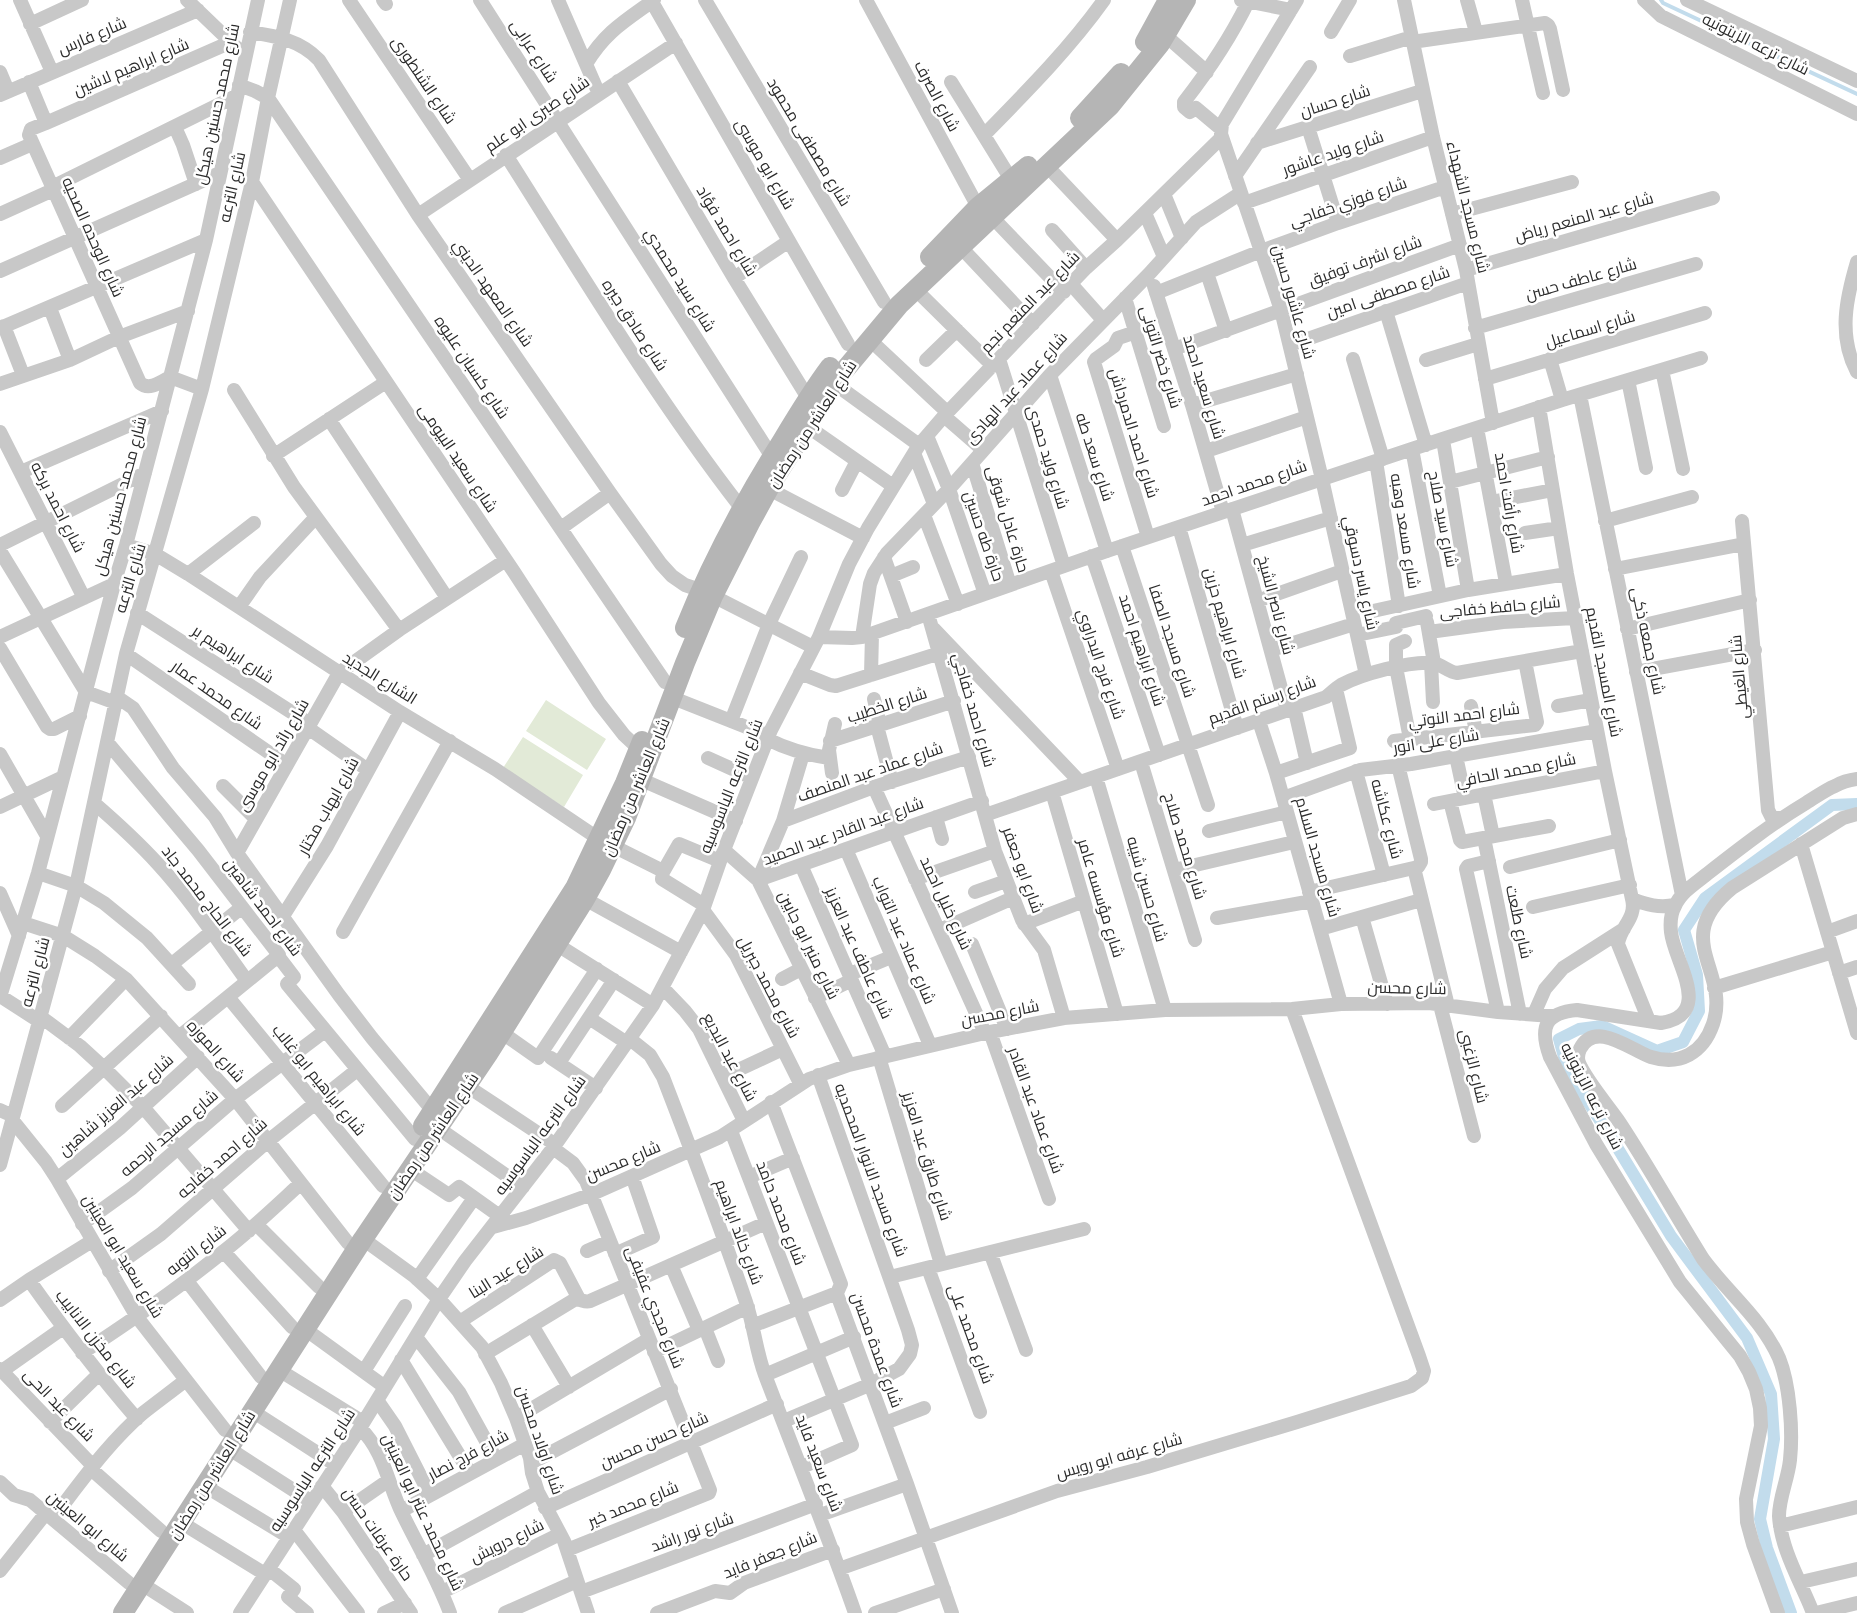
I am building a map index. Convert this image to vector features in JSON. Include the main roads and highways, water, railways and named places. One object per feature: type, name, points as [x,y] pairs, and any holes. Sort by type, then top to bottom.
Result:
[{"type":"main road","name":"شارع العاشر من رمضان","points":[[707,593],[807,426],[835,384],[869,340],[955,242],[1012,181],[1072,127],[1132,62],[1152,31],[1168,0]]},
{"type":"main road","name":"شارع العاشر من رمضان","points":[[985,212],[1047,166],[1110,106],[1140,71],[1186,0]]},
{"type":"main road","name":"شارع العاشر من رمضان","points":[[299,1328],[319,1287],[410,1169],[435,1120],[482,1049],[588,864],[606,842],[642,780],[669,690],[707,593],[742,509],[772,457],[808,398],[848,344],[884,302],[955,242]]},
{"type":"main road","name":"شارع العاشر من رمضان","points":[[123,1613],[161,1531],[227,1439],[356,1241],[383,1186],[415,1139],[467,1086],[482,1049],[501,1032],[585,899],[639,749],[669,690]]},
{"type":"main road","name":"شارع العاشر من رمضان","points":[[110,1613],[136,1583],[182,1522],[205,1486],[227,1439],[252,1411],[270,1373]]},
{"type":"waterway","points":[[1661,0],[1663,3],[1857,94]]},
{"type":"waterway","points":[[1791,1613],[1767,1548],[1760,1519],[1774,1439],[1771,1394],[1747,1338],[1671,1236],[1583,1094],[1564,1057],[1559,1039],[1579,1029],[1602,1026],[1657,1051],[1683,1042],[1699,1011],[1697,975],[1684,930],[1705,898],[1832,805],[1857,804]]}]
